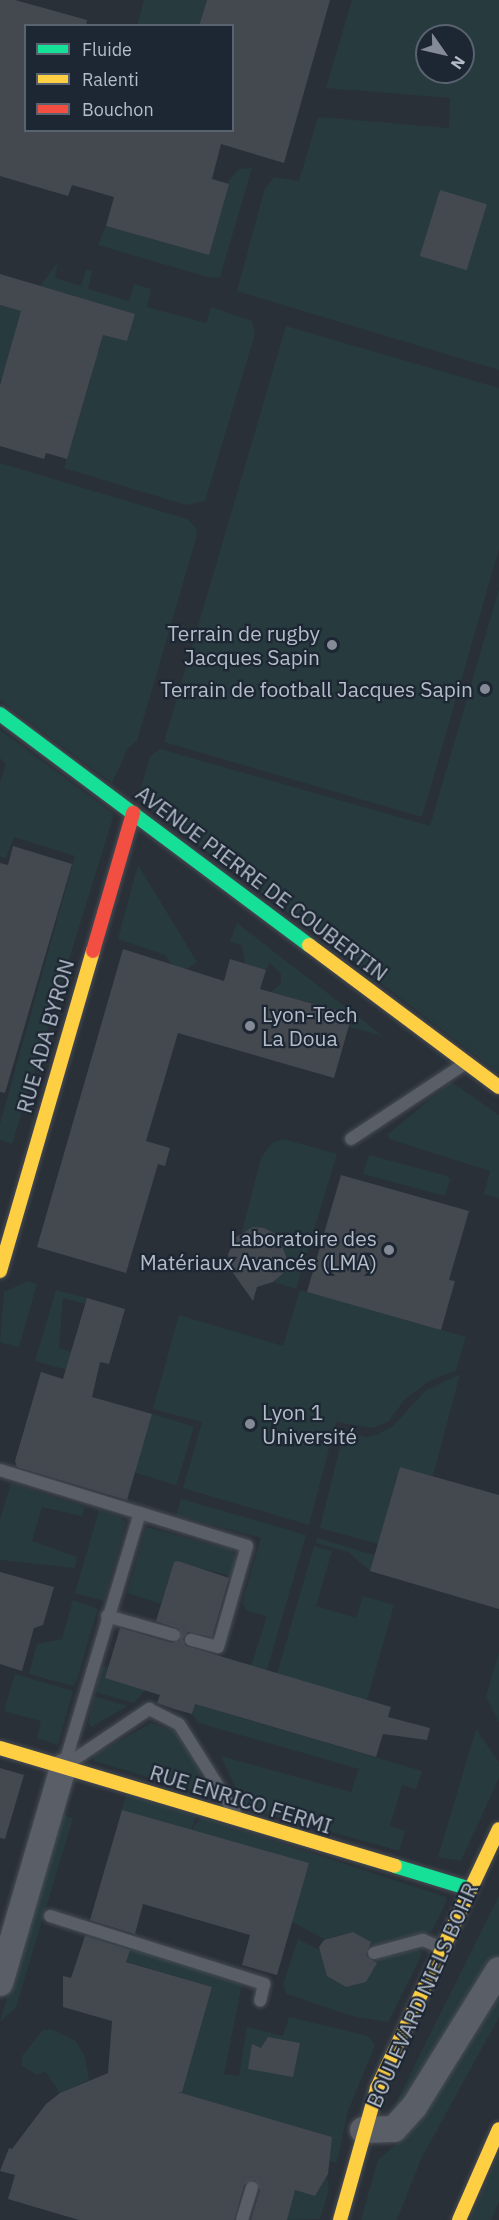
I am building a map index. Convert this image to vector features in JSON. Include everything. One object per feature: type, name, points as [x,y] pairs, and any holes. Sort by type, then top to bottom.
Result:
[{"type":"street","name":"AVENUE PIERRE DE COUBERTIN","points":[[0,714],[499,1087]]},
{"type":"street","name":"RUE ADA BYRON","points":[[0,1271],[133,813]]},
{"type":"street","name":"RUE ENRICO FERMI","points":[[0,1748],[470,1889]]},
{"type":"street","points":[[0,1983],[63,1767]]},
{"type":"street","name":"BOULEVARD NIELS BOHR","points":[[340,2220],[371,2131],[377,2088],[499,1829]]},
{"type":"street","points":[[371,2131],[394,2129],[414,2107],[499,1970]]},
{"type":"street","points":[[459,2220],[499,2129]]},
{"type":"lane","points":[[351,1139],[467,1063]]},
{"type":"lane","points":[[0,1470],[247,1546],[218,1647],[191,1640]]},
{"type":"lane","points":[[63,1767],[140,1513]]},
{"type":"lane","points":[[107,1616],[174,1635]]},
{"type":"lane","points":[[63,1767],[149,1709],[179,1724],[239,1821]]},
{"type":"lane","points":[[50,1916],[264,1984],[260,2001]]},
{"type":"lane","points":[[374,1953],[423,1940],[443,1948]]},
{"type":"lane","points":[[243,2220],[252,2188]]},
{"type":"green space","points":[[144,0],[207,0],[199,24],[138,24]]},
{"type":"green space","points":[[352,0],[499,0],[499,370],[237,291],[265,188],[274,177],[299,181],[318,117],[449,128],[450,98],[326,88]]},
{"type":"green space","points":[[252,168],[220,277],[211,278],[98,245],[106,226],[209,255],[229,180],[239,169]]},
{"type":"green space","points":[[58,262],[55,278],[81,286],[86,270],[92,271],[88,289],[129,301],[134,284],[151,289],[147,307],[206,323],[211,307],[252,321],[255,334],[205,501],[186,505],[64,468],[91,379],[73,373],[99,351],[103,335],[127,341],[135,314],[40,286]]},
{"type":"green space","points":[[0,305],[21,311],[2,380],[0,379]]},
{"type":"green space","name":"Terrain de rugby Jacques Sapin","points":[[286,326],[499,388],[499,549],[422,817],[164,742]]},
{"type":"green space","points":[[0,463],[187,519],[196,528],[197,535],[137,741],[128,748],[112,783],[0,700]]},
{"type":"green space","points":[[499,589],[499,1073],[142,802],[140,792],[150,756],[160,749],[430,826]]},
{"type":"green space","points":[[0,730],[114,814],[12,1144],[0,1140],[0,1124],[75,856],[14,837],[6,858],[0,857],[0,782],[6,764],[0,758]]},
{"type":"green space","points":[[138,865],[197,962],[179,974],[165,955],[118,939]]},
{"type":"green space","points":[[237,923],[383,1036],[349,1027],[352,1015],[271,992],[281,984],[281,974],[270,963],[266,970],[245,964],[242,945],[230,942]]},
{"type":"green space","points":[[451,1082],[499,1115],[499,1198],[484,1194],[490,1171],[389,1139],[388,1134]]},
{"type":"green space","points":[[283,1139],[337,1154],[296,1289],[273,1282],[283,1271],[287,1257],[278,1235],[264,1228],[242,1232],[261,1158],[272,1143]]},
{"type":"green space","points":[[369,1155],[447,1176],[450,1180],[445,1196],[363,1174]]},
{"type":"green space","points":[[27,1281],[37,1284],[19,1347],[0,1342],[4,1292]]},
{"type":"green space","points":[[56,1290],[87,1298],[86,1304],[63,1298],[59,1348],[101,1362],[96,1378],[35,1361]]},
{"type":"green space","points":[[300,1290],[466,1337],[456,1370],[428,1382],[405,1399],[389,1421],[373,1428],[336,1422],[309,1525],[183,1488],[202,1422],[153,1409],[179,1315],[283,1346]]},
{"type":"green space","points":[[460,1374],[433,1476],[400,1467],[378,1544],[320,1528],[344,1432],[366,1437],[377,1435],[394,1425],[425,1391]]},
{"type":"green space","points":[[152,1414],[194,1427],[176,1485],[134,1472]]},
{"type":"green space","points":[[11,1483],[85,1507],[82,1516],[42,1507],[32,1541],[77,1557],[75,1568],[0,1560],[0,1519]]},
{"type":"green space","points":[[181,1499],[306,1535],[267,1670],[251,1666],[267,1616],[247,1611],[242,1603],[261,1538],[176,1515]]},
{"type":"green space","points":[[99,1510],[120,1517],[126,1523],[104,1601],[75,1593]]},
{"type":"green space","points":[[146,1527],[232,1550],[237,1560],[231,1585],[227,1575],[174,1562],[161,1604],[127,1593]]},
{"type":"green space","points":[[317,1538],[374,1555],[370,1571],[348,1552],[316,1543]]},
{"type":"green space","points":[[314,1546],[332,1551],[316,1606],[356,1618],[363,1596],[394,1605],[367,1700],[277,1674]]},
{"type":"green space","points":[[73,1600],[98,1609],[77,1680],[73,1686],[29,1674],[37,1644],[62,1639]]},
{"type":"green space","points":[[499,1652],[499,1722],[486,1697]]},
{"type":"green space","points":[[102,1666],[108,1667],[105,1678],[145,1690],[134,1703],[95,1692]]},
{"type":"green space","points":[[15,1674],[73,1691],[58,1745],[37,1738],[41,1721],[4,1711]]},
{"type":"green space","points":[[94,1696],[128,1706],[91,1727],[88,1723]]},
{"type":"green space","points":[[195,1704],[422,1771],[416,1789],[402,1785],[390,1826],[405,1831],[399,1851],[245,1808],[221,1756],[351,1792],[359,1769],[199,1723],[192,1714]]},
{"type":"green space","points":[[151,1723],[180,1733],[211,1796],[94,1761],[94,1755]]},
{"type":"green space","points":[[476,1729],[499,1762],[499,1778],[461,1861],[438,1857]]},
{"type":"green space","points":[[126,1795],[196,1816],[191,1832],[121,1810]]},
{"type":"green space","points":[[59,1814],[73,1818],[16,2007],[0,2022]]},
{"type":"green space","points":[[201,1817],[446,1897],[446,1902],[432,1931],[372,1946],[353,1932],[333,1937],[330,1942],[292,1922],[192,1830]]},
{"type":"green space","points":[[499,1896],[499,1957],[403,2109],[389,2117]]},
{"type":"green space","points":[[87,1934],[242,1984],[224,2074],[239,2076],[247,2027],[283,2036],[289,2017],[368,2036],[375,2045],[348,2111],[337,2163],[326,2160],[332,2137],[181,2093],[212,1987],[81,1948]]},
{"type":"green space","points":[[298,1939],[324,1952],[327,1976],[346,1987],[366,1982],[376,1959],[418,1949],[422,1954],[388,2022],[352,2016],[287,1994],[283,1985]]},
{"type":"green space","points":[[499,1997],[499,2017],[421,2159],[397,2220],[361,2220],[378,2160],[406,2136]]},
{"type":"green space","points":[[51,2029],[76,2041],[85,2057],[89,2080],[60,2093],[45,2071],[37,2075],[21,2065],[22,2056],[43,2030]]},
{"type":"green space","points":[[499,2153],[499,2202],[491,2220],[470,2220]]},
{"type":"green space","points":[[327,2176],[329,2189],[320,2219],[287,2220],[282,2186],[315,2196]]},
{"type":"building","points":[[0,0],[15,0],[87,20],[86,24],[24,24],[24,132],[234,132],[234,24],[200,24],[207,0],[330,0],[284,163],[221,144],[212,179],[229,184],[209,255],[106,226],[114,197],[72,185],[68,196],[0,176]]},
{"type":"building","points":[[440,190],[487,204],[467,270],[420,256]]},
{"type":"building","points":[[0,274],[135,314],[127,341],[103,335],[67,459],[46,453],[44,459],[0,446],[0,385],[21,311],[0,305]]},
{"type":"building","points":[[13,846],[72,864],[5,1093],[0,1092],[0,863],[8,865]]},
{"type":"building","points":[[123,949],[224,981],[230,959],[266,970],[260,989],[352,1015],[334,1078],[178,1033],[146,1141],[170,1148],[165,1166],[158,1164],[126,1273],[37,1247]]},
{"type":"building","name":"Laboratoire des Matériaux Avancés (LMA)","points":[[341,1175],[469,1211],[449,1280],[455,1281],[441,1330],[307,1292]]},
{"type":"building","points":[[253,1227],[264,1228],[278,1235],[290,1267],[273,1282],[257,1287],[253,1301],[231,1270],[228,1254],[236,1237]]},
{"type":"building","points":[[87,1298],[125,1309],[109,1364],[100,1362],[92,1397],[152,1414],[127,1500],[17,1467],[15,1461],[41,1372],[63,1379]]},
{"type":"building","points":[[400,1467],[499,1495],[499,1609],[370,1571]]},
{"type":"building","points":[[178,1561],[229,1578],[212,1637],[188,1632],[183,1639],[186,1646],[391,1707],[388,1717],[430,1728],[427,1740],[383,1734],[376,1757],[195,1704],[192,1714],[174,1709],[157,1703],[160,1695],[105,1678],[120,1628],[172,1643],[180,1640],[179,1629],[156,1621],[174,1562]]},
{"type":"building","points":[[0,1572],[54,1587],[43,1625],[34,1628],[22,1671],[0,1664]]},
{"type":"building","points":[[0,1768],[24,1775],[5,1839],[0,1838]]},
{"type":"building","points":[[122,1810],[309,1863],[277,1975],[242,1965],[250,1935],[143,1904],[135,1934],[90,1920]]},
{"type":"building","points":[[353,1932],[371,1942],[366,1956],[377,1963],[366,1982],[346,1987],[327,1976],[319,1947],[324,1940]]},
{"type":"building","points":[[85,1936],[130,1950],[126,1962],[212,1987],[182,2092],[178,2092],[332,2137],[328,2174],[315,2196],[295,2190],[287,2220],[251,2220],[260,2190],[254,2180],[244,2185],[234,2220],[79,2220],[8,2199],[15,2175],[0,2171],[9,2148],[12,2149],[46,2104],[60,2093],[108,2073],[112,2021],[63,2007],[63,1976],[71,1978]]},
{"type":"building","points":[[268,2037],[300,2043],[293,2077],[248,2069],[252,2044],[261,2048]]},
{"type":"traffic: fast","points":[[0,714],[309,945]]},
{"type":"traffic: fast","points":[[395,1866],[470,1889]]},
{"type":"traffic: slow","points":[[309,945],[499,1087]]},
{"type":"traffic: slow","points":[[0,1271],[93,951]]},
{"type":"traffic: slow","points":[[0,1748],[395,1866]]},
{"type":"traffic: slow","points":[[340,2220],[377,2088],[499,1829]]},
{"type":"traffic: slow","points":[[459,2220],[499,2129]]},
{"type":"traffic: jam","points":[[93,951],[133,813]]},
{"type":"place","name":"Terrain de rugby Jacques Sapin","points":[[332,645]]},
{"type":"place","name":"Terrain de football Jacques Sapin","points":[[485,689]]},
{"type":"place","name":"Lyon-Tech La Doua","points":[[250,1026]]},
{"type":"place","name":"Laboratoire des Matériaux Avancés (LMA)","points":[[389,1250]]},
{"type":"place","name":"Lyon 1 Université","points":[[250,1424]]}]
